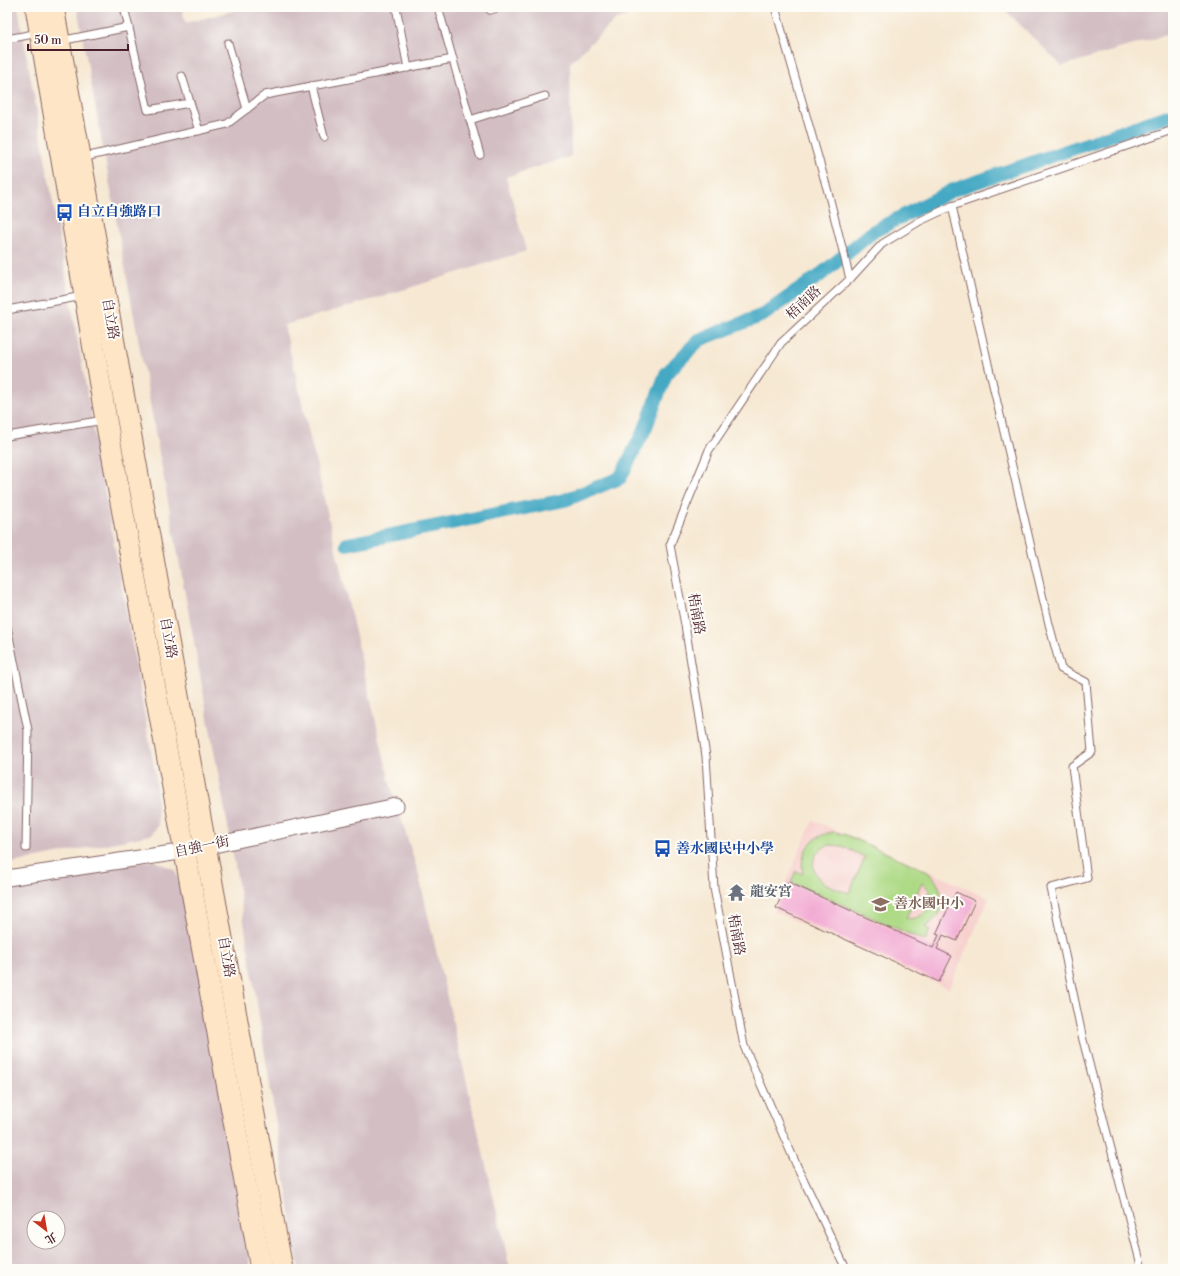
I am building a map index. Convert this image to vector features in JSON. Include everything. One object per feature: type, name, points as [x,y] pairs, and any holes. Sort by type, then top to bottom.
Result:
[{"type":"street","name":"自立路","points":[[36,7],[50,37],[81,158],[196,849],[261,1269]]},
{"type":"street","name":"自立路","points":[[53,7],[50,37],[85,295],[106,420],[282,1269]]},
{"type":"street","name":"自強一街","points":[[7,878],[196,849],[396,806]]},
{"type":"lane","points":[[124,7],[148,110],[190,103]]},
{"type":"lane","points":[[396,7],[408,68]]},
{"type":"lane","points":[[438,7],[480,155]]},
{"type":"lane","points":[[490,10],[501,7]]},
{"type":"lane","points":[[775,7],[828,192],[850,279]]},
{"type":"lane","points":[[7,39],[50,37],[129,27]]},
{"type":"lane","points":[[228,43],[247,109]]},
{"type":"lane","points":[[81,158],[228,124],[265,95],[453,59]]},
{"type":"lane","points":[[182,76],[198,131]]},
{"type":"lane","points":[[311,86],[324,136]]},
{"type":"lane","points":[[470,120],[545,96]]},
{"type":"lane","name":"梧南路","points":[[846,1269],[796,1164],[744,1046],[714,888],[706,756],[685,625],[670,545],[709,450],[781,343],[850,279],[882,244],[920,221],[952,206],[1173,130]]},
{"type":"lane","points":[[952,206],[1049,624],[1061,669],[1086,682],[1092,752],[1072,766],[1087,878],[1051,888],[1083,1040],[1142,1269]]},
{"type":"lane","points":[[7,310],[85,295]]},
{"type":"lane","points":[[7,436],[106,420]]},
{"type":"lane","points":[[7,627],[28,730],[26,848]]},
{"type":"shaded area","points":[[7,7],[18,7],[156,779],[158,826],[151,835],[7,864]]},
{"type":"shaded area","points":[[77,7],[182,7],[185,23],[249,7],[647,7],[614,21],[570,63],[571,156],[506,177],[526,251],[374,299],[284,325],[390,783],[418,872],[510,1269],[299,1269],[235,865]]},
{"type":"shaded area","points":[[1002,7],[1173,7],[1173,33],[1062,66]]},
{"type":"shaded area","name":"善水國中小","points":[[813,820],[989,898],[949,989],[773,911]]},
{"type":"shaded area","points":[[153,860],[175,870],[191,919],[251,1269],[7,1269],[7,886]]},
{"type":"green space","points":[[834,832],[846,835],[925,870],[932,876],[941,891],[942,899],[938,914],[933,921],[925,927],[930,930],[925,941],[791,882],[796,871],[803,874],[803,859],[808,846],[819,837]],"holes":[[[829,845],[842,846],[865,857],[849,893],[830,886],[815,873],[813,867],[816,855],[821,849]],[[922,883],[928,888],[930,894],[931,901],[929,907],[920,916],[906,918]]]},
{"type":"building","points":[[788,882],[933,948],[939,935],[936,934],[956,892],[975,901],[957,941],[943,935],[937,949],[952,956],[939,982],[776,908]]},
{"type":"waterway","points":[[347,544],[565,500],[620,478],[645,429],[666,374],[699,340],[763,315],[819,276],[874,231],[953,190],[1173,114]]},
{"type":"place","name":"自立自強路口","points":[[64,212]]},
{"type":"place","name":"善水國民中小學","points":[[663,849]]},
{"type":"place","name":"龍安宮","points":[[737,892]]},
{"type":"place","name":"善水國中小","points":[[881,904]]}]
